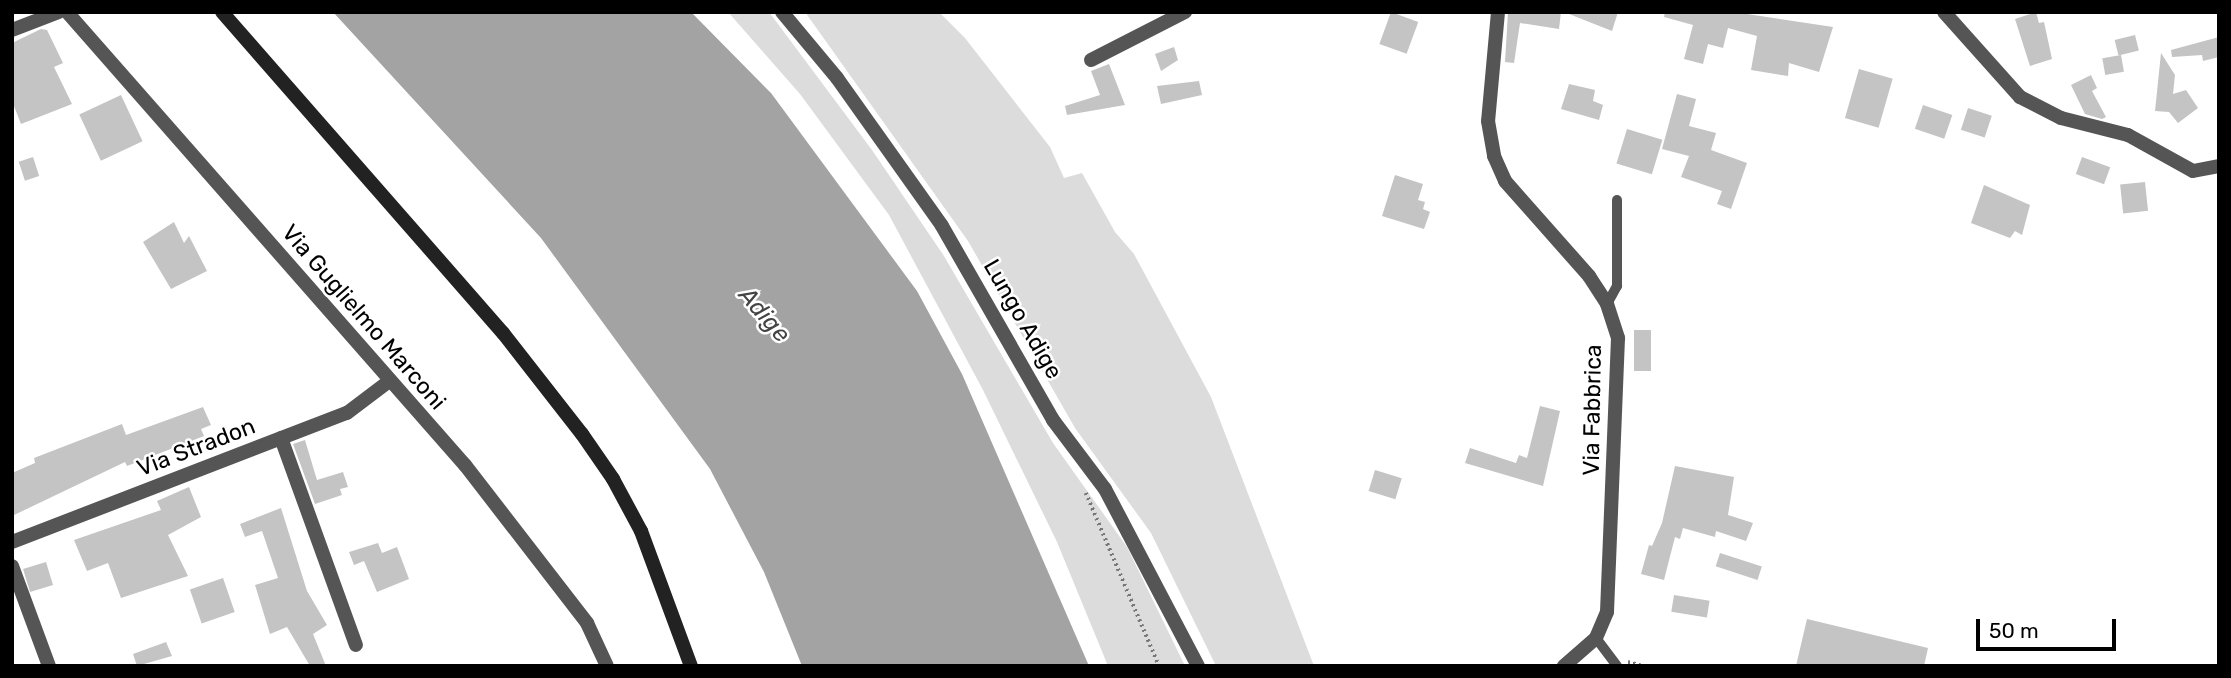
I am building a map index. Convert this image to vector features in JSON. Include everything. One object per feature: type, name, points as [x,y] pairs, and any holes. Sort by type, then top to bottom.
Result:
[{"type":"main road","points":[[222,12],[494,323],[582,434],[613,479],[641,531],[691,666]]},
{"type":"street","points":[[12,30],[59,12]]},
{"type":"street","name":"Via Guglielmo Marconi","points":[[67,12],[388,382],[466,465],[579,612],[607,666]]},
{"type":"street","name":"Lungo Adige","points":[[782,12],[837,78],[942,226],[1054,420],[1111,499],[1198,666]]},
{"type":"street","points":[[1091,60],[1185,12]]},
{"type":"street","name":"Via Fabbrica","points":[[1498,12],[1488,121],[1494,156],[1505,181],[1589,276],[1606,304],[1618,338],[1607,612],[1596,638],[1564,666]]},
{"type":"street","points":[[1944,12],[2020,97],[2061,118],[2127,135],[2193,171],[2219,166]]},
{"type":"street","name":"Via Stradon","points":[[12,542],[347,413],[388,382]]},
{"type":"street","points":[[281,438],[356,645]]},
{"type":"street","points":[[12,566],[49,666]]},
{"type":"lane","points":[[1606,304],[1617,286],[1617,200]]},
{"type":"lane","points":[[1596,638],[1617,666]]},
{"type":"path","points":[[1082,483],[1159,666]]},
{"type":"shaded area","points":[[728,12],[769,12],[872,150],[944,256],[1053,443],[1127,547],[1185,666],[1108,666],[1057,542],[983,390],[889,215],[800,94]]},
{"type":"shaded area","points":[[805,12],[939,12],[965,38],[1050,147],[1064,178],[1082,173],[1115,232],[1134,254],[1211,397],[1314,666],[1216,666],[1151,533],[1075,428],[968,241]]},
{"type":"water","name":"Adige","points":[[333,12],[691,12],[771,93],[917,291],[962,374],[1089,666],[802,666],[764,572],[710,469],[541,238]]},
{"type":"building","points":[[1391,12],[1418,22],[1407,54],[1379,44]]},
{"type":"building","points":[[1508,12],[1561,12],[1559,29],[1520,23],[1514,63],[1505,62]]},
{"type":"building","points":[[1564,12],[1618,12],[1612,31]]},
{"type":"building","points":[[1665,12],[1734,12],[1833,27],[1819,72],[1789,63],[1788,76],[1751,70],[1757,36],[1728,28],[1723,48],[1708,44],[1703,64],[1684,59],[1693,25],[1664,17]]},
{"type":"building","points":[[2036,12],[2039,23],[2044,22],[2052,59],[2030,66],[2015,19]]},
{"type":"building","points":[[41,29],[47,30],[63,63],[54,67],[72,104],[21,124],[12,101],[12,43]]},
{"type":"building","points":[[2135,35],[2139,51],[2118,56],[2115,40]]},
{"type":"building","points":[[2219,37],[2219,57],[2203,61],[2202,55],[2172,57],[2171,50]]},
{"type":"building","points":[[1174,47],[1178,60],[1161,71],[1155,54]]},
{"type":"building","points":[[2161,53],[2175,75],[2173,94],[2186,90],[2198,108],[2178,123],[2169,112],[2155,111]]},
{"type":"building","points":[[2121,55],[2124,72],[2105,75],[2102,58]]},
{"type":"building","points":[[1109,64],[1125,105],[1067,115],[1065,106],[1100,95],[1091,71]]},
{"type":"building","points":[[1859,69],[1893,79],[1879,128],[1845,118]]},
{"type":"building","points":[[2091,75],[2097,88],[2092,91],[2106,117],[2102,119],[2085,114],[2071,85]]},
{"type":"building","points":[[1199,81],[1202,95],[1161,104],[1157,86]]},
{"type":"building","points":[[1569,84],[1595,90],[1593,101],[1603,105],[1599,120],[1561,109]]},
{"type":"building","points":[[1677,94],[1696,99],[1689,126],[1716,133],[1711,150],[1747,163],[1731,209],[1717,204],[1722,191],[1681,177],[1689,156],[1662,149]]},
{"type":"building","points":[[121,95],[143,141],[101,161],[79,114]]},
{"type":"building","points":[[1923,105],[1952,115],[1944,139],[1915,129]]},
{"type":"building","points":[[1968,108],[1992,116],[1985,138],[1961,130]]},
{"type":"building","points":[[1627,129],[1662,140],[1652,174],[1616,163]]},
{"type":"building","points":[[33,157],[39,176],[25,181],[19,162]]},
{"type":"building","points":[[2082,157],[2110,167],[2104,184],[2076,174]]},
{"type":"building","points":[[1395,175],[1423,184],[1418,200],[1425,202],[1423,209],[1430,212],[1424,229],[1382,216]]},
{"type":"building","points":[[2145,182],[2148,211],[2123,213],[2120,185]]},
{"type":"building","points":[[1984,185],[2030,205],[2022,235],[2015,231],[2010,238],[1971,223]]},
{"type":"building","points":[[174,222],[184,243],[189,236],[207,271],[171,289],[143,242]]},
{"type":"building","points":[[1634,330],[1651,330],[1651,371],[1634,371]]},
{"type":"building","points":[[1540,406],[1560,411],[1543,486],[1465,463],[1470,448],[1516,463],[1519,455],[1527,458]]},
{"type":"building","points":[[203,407],[211,425],[201,429],[204,436],[127,466],[125,462],[12,516],[12,473],[35,463],[34,458],[122,424],[126,435]]},
{"type":"building","points":[[305,440],[317,480],[343,472],[348,487],[340,489],[342,495],[315,504],[293,444]]},
{"type":"building","points":[[1675,466],[1734,477],[1728,515],[1753,523],[1746,541],[1716,531],[1715,537],[1683,528],[1680,539],[1675,537],[1664,580],[1641,574],[1649,545],[1652,546],[1662,523]]},
{"type":"building","points":[[1375,470],[1402,478],[1395,499],[1369,491]]},
{"type":"building","points":[[189,487],[201,517],[168,535],[188,576],[121,598],[108,563],[87,571],[74,540],[161,510],[157,501]]},
{"type":"building","points":[[281,508],[307,591],[327,625],[313,634],[326,666],[310,666],[287,627],[270,634],[255,585],[278,578],[262,531],[245,537],[240,524]]},
{"type":"building","points":[[378,543],[382,553],[397,547],[409,579],[377,592],[364,561],[354,565],[349,552]]},
{"type":"building","points":[[1720,553],[1762,567],[1758,580],[1716,566]]},
{"type":"building","points":[[46,562],[53,585],[30,592],[23,569]]},
{"type":"building","points":[[223,578],[235,612],[202,623],[190,589]]},
{"type":"building","points":[[1674,595],[1710,601],[1707,617],[1671,612]]},
{"type":"building","points":[[1807,619],[1928,648],[1924,666],[1796,666]]},
{"type":"building","points":[[166,642],[172,656],[137,666],[133,654]]}]
